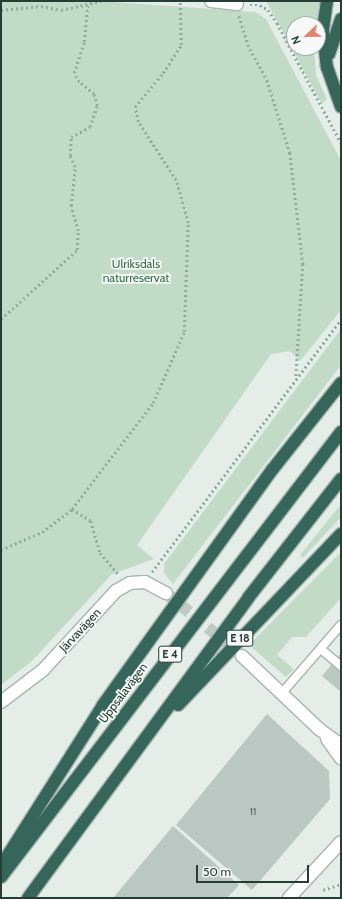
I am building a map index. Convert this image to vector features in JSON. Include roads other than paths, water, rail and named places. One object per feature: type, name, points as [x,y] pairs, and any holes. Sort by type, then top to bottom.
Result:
[{"type":"highway","points":[[327,1],[323,31],[327,67],[341,107]]},
{"type":"highway","points":[[327,67],[330,47],[341,19]]},
{"type":"highway","name":"E 4","points":[[1,866],[103,705],[272,470],[341,383]]},
{"type":"highway","name":"Uppsalavägen","points":[[1,877],[341,432]]},
{"type":"highway","name":"E 4","points":[[28,898],[248,598],[341,479]]},
{"type":"highway","name":"E 18","points":[[142,744],[341,534]]},
{"type":"street","points":[[211,1],[237,4]]},
{"type":"street","name":"Järvavägen","points":[[1,702],[43,670],[116,591],[124,586],[145,582],[166,593]]},
{"type":"street","points":[[242,656],[319,729],[341,745]]},
{"type":"street","points":[[319,729],[341,758]]},
{"type":"street","points":[[332,851],[341,833]]},
{"type":"street","points":[[289,898],[341,842]]},
{"type":"lane","points":[[282,693],[322,650],[341,625]]},
{"type":"lane","points":[[322,650],[341,666]]},
{"type":"tunnel","points":[[166,593],[240,654]]},
{"type":"park label","name":"Ulriksdals naturreservat","points":[[136,271]]}]
